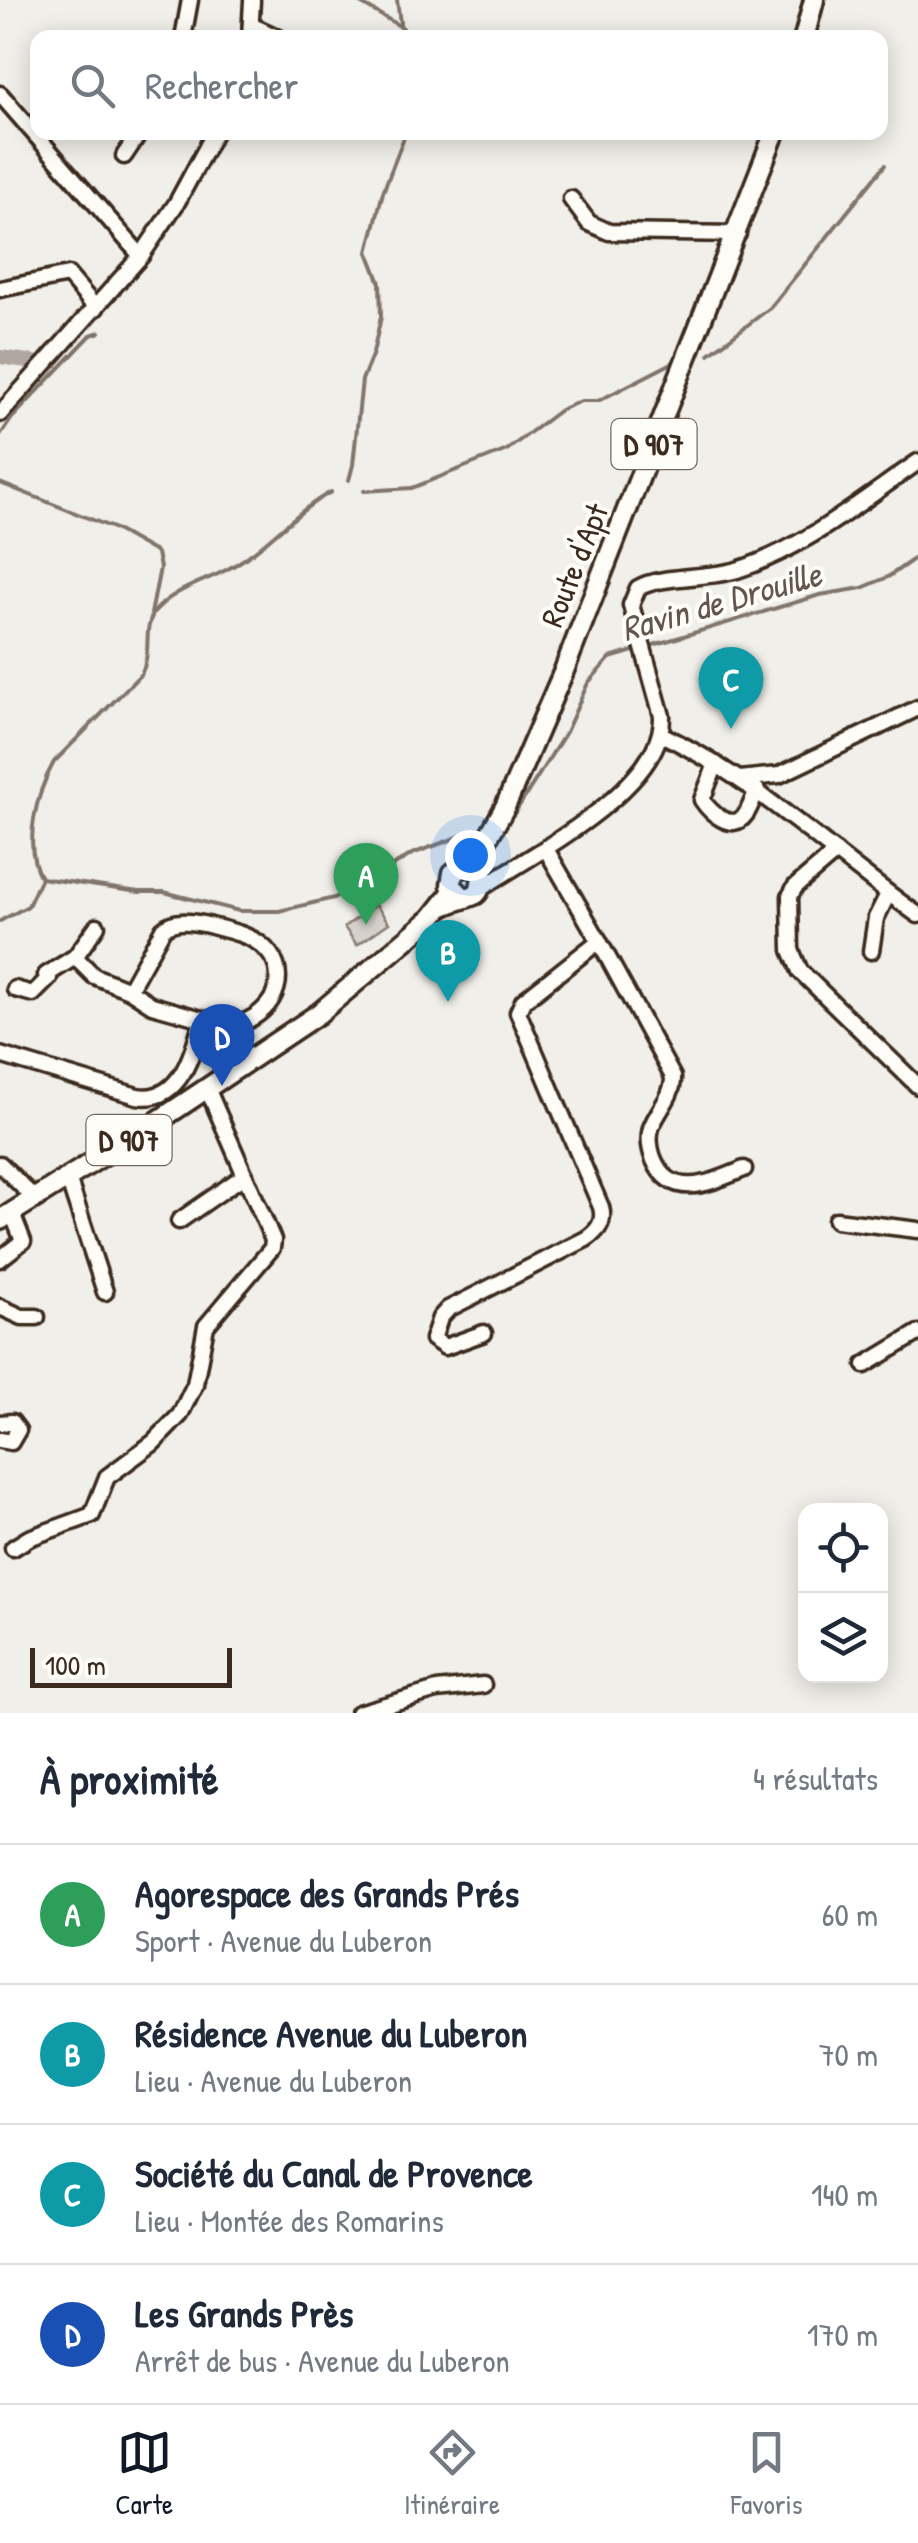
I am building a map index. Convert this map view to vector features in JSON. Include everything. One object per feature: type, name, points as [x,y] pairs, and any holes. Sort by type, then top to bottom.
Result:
[{"type":"main road","points":[[806,30],[814,0]]},
{"type":"main road","name":"Route d'Apt","points":[[482,877],[488,842],[562,673],[772,140]]},
{"type":"main road","points":[[463,866],[482,877],[472,896],[453,898],[453,873],[463,866]]},
{"type":"main road","name":"D 907","points":[[6,1216],[155,1123],[325,1008],[453,898]]},
{"type":"street","points":[[184,30],[190,0]]},
{"type":"street","points":[[250,30],[252,0]]},
{"type":"street","points":[[0,94],[30,128]]},
{"type":"street","points":[[40,140],[141,256]]},
{"type":"street","points":[[124,156],[135,140]]},
{"type":"street","points":[[0,414],[141,256],[176,204],[211,140]]},
{"type":"street","points":[[571,200],[590,222],[609,232],[738,234]]},
{"type":"street","points":[[0,289],[68,275],[96,308]]},
{"type":"street","points":[[482,877],[546,849],[577,828],[614,797],[650,755],[661,734],[662,716],[630,600],[644,584],[715,576],[779,554],[918,462]]},
{"type":"street","points":[[740,779],[780,774],[918,708]]},
{"type":"street","points":[[661,734],[757,790],[918,915]]},
{"type":"street","points":[[716,764],[702,800],[725,821],[743,818],[757,790]]},
{"type":"street","points":[[546,849],[674,1082],[649,1137],[652,1156],[663,1176],[687,1187],[744,1169]]},
{"type":"street","points":[[836,852],[790,896],[793,956],[807,980],[918,1086]]},
{"type":"street","points":[[871,951],[876,918],[888,894]]},
{"type":"street","points":[[75,956],[101,980],[128,990],[155,1007],[240,1024],[273,999],[279,986],[278,971],[260,944],[232,931],[196,922],[170,924],[163,929],[128,990]]},
{"type":"street","points":[[15,989],[33,994],[49,978],[46,974],[75,956],[96,926]]},
{"type":"street","points":[[484,1333],[445,1348],[433,1336],[440,1318],[452,1306],[595,1233],[603,1220],[518,1012],[523,1001],[598,941]]},
{"type":"street","points":[[0,1055],[137,1096],[152,1097],[183,1074],[192,1060],[202,1019]]},
{"type":"street","points":[[13,1548],[29,1538],[92,1515],[108,1477],[180,1415],[195,1384],[210,1320],[273,1246],[245,1175],[201,1092],[183,1074]]},
{"type":"street","points":[[152,1097],[155,1123]]},
{"type":"street","points":[[0,1164],[36,1199]]},
{"type":"street","points":[[179,1221],[245,1175]]},
{"type":"street","points":[[68,1178],[105,1292]]},
{"type":"street","points":[[0,1259],[23,1241],[6,1216]]},
{"type":"street","points":[[836,1220],[918,1230]]},
{"type":"street","points":[[0,1307],[20,1316],[36,1316]]},
{"type":"street","points":[[866,1366],[918,1332]]},
{"type":"street","points":[[0,1424],[12,1422],[18,1430],[11,1442],[0,1440]]},
{"type":"street","points":[[358,1713],[437,1690],[483,1685]]},
{"type":"shaded area","points":[[376,905],[389,923],[357,945],[344,927]]},
{"type":"waterway","points":[[355,0],[403,28]]},
{"type":"waterway","points":[[397,0],[401,30]]},
{"type":"waterway","points":[[349,480],[362,380],[381,317],[380,283],[368,252],[383,192],[403,140]]},
{"type":"waterway","points":[[709,354],[770,308],[885,165]]},
{"type":"waterway","points":[[0,436],[12,418],[91,335],[100,332]]},
{"type":"waterway","points":[[0,357],[34,362]]},
{"type":"waterway","points":[[364,491],[412,488],[507,450],[560,410],[581,401],[598,401],[674,362]]},
{"type":"waterway","points":[[0,483],[113,528],[157,553],[160,568],[151,614]]},
{"type":"waterway","points":[[41,878],[35,865],[32,835],[37,803],[48,774],[54,762],[141,674],[153,614],[174,595],[234,566],[331,492]]},
{"type":"waterway","name":"Ravin de Drouille","points":[[506,818],[514,814],[566,732],[588,683],[610,658],[820,595],[862,588],[888,577],[918,556]]},
{"type":"waterway","name":"Ravin de Drouille","points":[[0,921],[28,906],[41,878],[164,892],[239,911],[279,911],[334,898],[412,854],[488,826]]},
{"type":"place","name":"Société du Canal de Provence","points":[[731,729]]},
{"type":"place","name":"Agorespace des Grands Prés","points":[[366,925]]},
{"type":"place","name":"Résidence Avenue du Luberon","points":[[448,1002]]},
{"type":"place","name":"Les Grands Près","points":[[222,1086]]}]
